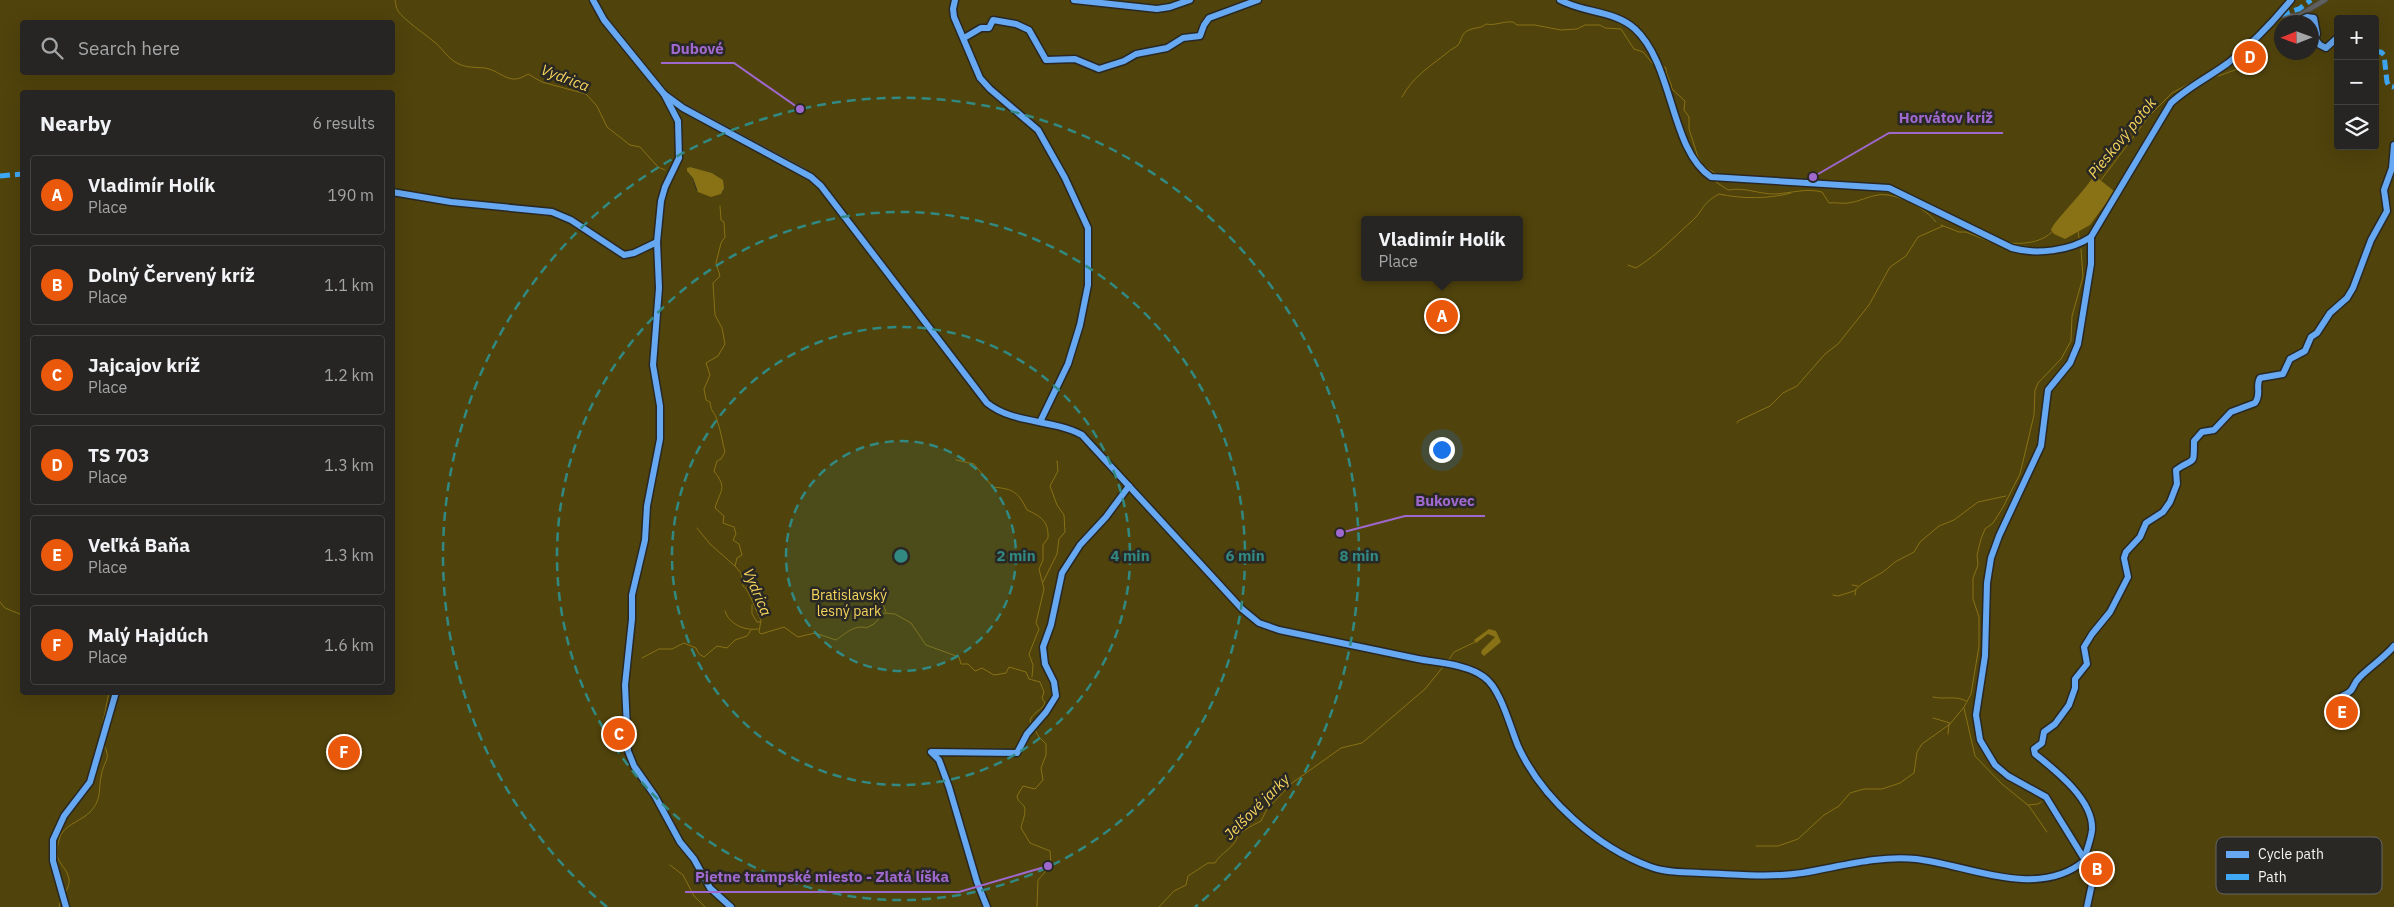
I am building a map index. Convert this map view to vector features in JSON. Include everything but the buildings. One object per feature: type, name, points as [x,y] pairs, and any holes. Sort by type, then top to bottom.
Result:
[{"type":"street","points":[[593,0],[604,20],[670,99],[804,171],[821,186],[986,403],[999,411],[1082,435],[1219,585],[1259,622],[1279,630],[1452,666],[1482,675],[1495,691],[1524,757],[1548,792],[1584,829],[1608,846],[1657,869],[1758,876],[1802,873],[1847,864],[1902,859],[1946,864],[1984,874],[2040,879],[2064,873],[2084,861]]},
{"type":"street","points":[[1074,0],[1157,9],[1190,0]]},
{"type":"street","points":[[1560,0],[1569,5],[1619,19],[1640,35],[1654,55],[1694,162],[1711,177],[1889,188],[2012,248],[2024,251],[2074,245],[2091,237]]},
{"type":"street","points":[[2279,15],[2291,0]]},
{"type":"street","points":[[2300,15],[2325,0]]},
{"type":"street","points":[[2087,907],[2093,874],[2046,797],[2008,776],[1995,765],[1980,740],[1976,715],[1985,656],[1987,583],[1992,558],[1999,536],[2041,446],[2048,390],[2070,363],[2078,344],[2091,264],[2091,237],[2172,104],[2183,92],[2208,77],[2246,48],[2274,20]]},
{"type":"green space","name":"Bratislavský lesný park","points":[[0,0],[2394,0],[2394,907],[0,907]],"holes":[[[689,167],[712,173],[720,178],[723,191],[721,194],[696,190],[692,176],[688,173]]]},
{"type":"shaded area","points":[[690,167],[712,173],[723,180],[724,188],[721,194],[711,197],[698,192],[693,178],[687,171],[687,168]]},
{"type":"shaded area","points":[[2094,175],[2114,191],[2110,198],[2090,225],[2065,239],[2054,234],[2051,230],[2057,220]]},
{"type":"shaded area","points":[[1489,629],[1496,631],[1501,642],[1484,656],[1481,653],[1482,650],[1495,637],[1488,634],[1476,643],[1474,640]]},
{"type":"waterway","name":"Vydrica","points":[[395,0],[401,15],[459,64],[468,67],[485,68],[511,79],[521,78],[528,74],[542,82],[586,94],[597,106],[607,127],[630,145],[640,147],[658,167],[665,170]]},
{"type":"waterway","points":[[1402,97],[1417,77],[1458,45],[1464,33],[1486,24],[1513,22],[1517,25],[1535,25],[1561,30],[1577,29],[1585,25],[1600,25],[1605,28],[1621,29],[1634,49],[1643,52],[1654,65]]},
{"type":"waterway","name":"Pieskový potok","points":[[2218,76],[2249,65]]},
{"type":"waterway","points":[[1663,66],[1666,68],[1672,89],[1685,101],[1684,110],[1689,117],[1689,129],[1698,157],[1704,167],[1719,175]]},
{"type":"waterway","name":"Pieskový potok","points":[[2101,180],[2149,116],[2172,93],[2213,71]]},
{"type":"waterway","points":[[1716,182],[1728,190],[1741,189],[1769,194],[1805,191],[1822,192],[1829,203],[1852,202],[1878,195],[1893,196],[1910,202],[1925,211],[1936,222]]},
{"type":"waterway","points":[[1628,265],[1636,268],[1651,257],[1692,221],[1709,201],[1719,194],[1755,198],[1791,193]]},
{"type":"waterway","name":"Vydrica","points":[[720,206],[725,237],[721,243],[716,263],[720,276],[713,283],[715,315],[722,328],[725,344],[718,356],[706,363],[710,375],[704,389],[706,400],[710,402],[720,428],[725,452],[721,459],[717,461],[714,471],[722,486],[715,508],[724,516],[723,523],[734,527],[736,534],[733,540],[739,544],[742,555],[737,558],[735,566],[741,573],[743,586],[748,591],[761,620],[759,632],[761,634],[784,627],[798,637],[815,633],[836,640],[854,628],[866,628],[874,624],[884,613],[895,614],[911,623],[926,645],[959,657],[961,664],[968,664],[975,671],[982,668],[994,675],[1006,673],[1009,667],[1026,672],[1029,679],[1040,682],[1044,692],[1042,698],[1045,703],[1030,721],[1039,737],[1046,744],[1046,755],[1041,768],[1043,780],[1035,789],[1023,786],[1017,796],[1025,809],[1021,828],[1030,843],[1050,851],[1051,865],[1038,880],[1037,907]]},
{"type":"waterway","points":[[1941,225],[1959,232],[1966,232],[2006,248]]},
{"type":"waterway","points":[[1737,423],[1770,406],[1783,393],[1797,386],[1825,354],[1838,344],[1869,305],[1890,267],[1906,256],[1918,237],[1943,226]]},
{"type":"waterway","points":[[2009,243],[2032,242],[2043,238],[2053,231]]},
{"type":"waterway","name":"Pieskový potok","points":[[2078,231],[2079,238]]},
{"type":"waterway","name":"Pieskový potok","points":[[1756,846],[1778,846],[1798,839],[1824,815],[1839,806],[1850,793],[1864,789],[1882,789],[1900,783],[1914,773],[1917,752],[1922,744],[1950,724],[1964,707],[1971,694],[1979,646],[1979,617],[1973,599],[1973,578],[1978,565],[1977,555],[1981,539],[1985,529],[1993,523],[2002,509],[2020,474],[2034,415],[2035,390],[2038,383],[2061,359],[2071,341],[2072,316],[2083,277],[2081,249]]},
{"type":"waterway","points":[[956,460],[974,464],[993,487],[1015,492],[1027,510],[1040,517],[1047,527],[1048,538],[1043,545],[1043,560],[1039,569],[1044,589],[1036,623],[1039,629],[1029,654],[1033,665],[1032,677]]},
{"type":"waterway","points":[[1043,582],[1057,554],[1059,539],[1065,532],[1064,515],[1057,505],[1050,486],[1058,471],[1057,461]]},
{"type":"waterway","points":[[1833,595],[1838,596],[1854,591],[1895,562],[1914,552],[1920,542],[1939,526],[1954,520],[1978,502],[2006,496]]},
{"type":"waterway","points":[[697,528],[710,544],[735,566]]},
{"type":"waterway","points":[[1852,585],[1858,586]]},
{"type":"waterway","points":[[1855,595],[1856,589]]},
{"type":"waterway","points":[[880,597],[886,612]]},
{"type":"waterway","points":[[0,602],[5,608],[20,614]]},
{"type":"waterway","name":"Vydrica","points":[[752,605],[752,614],[757,622],[761,622]]},
{"type":"waterway","points":[[725,611],[730,620],[738,626],[758,629]]},
{"type":"waterway","points":[[642,658],[659,649],[672,649],[684,643],[696,648],[699,654],[704,657],[717,646],[727,648],[735,640],[747,636],[751,630]]},
{"type":"waterway","name":"Jelšové jarky","points":[[1444,661],[1448,661],[1454,652],[1475,642]]},
{"type":"waterway","name":"Jelšové jarky","points":[[1159,907],[1174,891],[1186,885],[1188,876],[1208,863],[1215,863],[1234,844],[1238,835],[1261,821],[1267,809],[1292,783],[1341,748],[1362,743],[1425,689],[1443,667]]},
{"type":"waterway","points":[[59,907],[69,879],[58,859],[58,844],[65,830],[90,812],[98,799],[102,771],[107,759],[106,751],[100,738],[108,695]]},
{"type":"waterway","points":[[1933,697],[1958,698],[1966,701]]},
{"type":"waterway","points":[[1964,708],[1975,756],[2002,784],[2029,806],[2047,832]]},
{"type":"waterway","points":[[1933,718],[1950,723]]},
{"type":"waterway","name":"Pieskový potok","points":[[1948,734],[1949,724]]},
{"type":"waterway","points":[[2028,805],[2041,802]]},
{"type":"waterway","points":[[670,865],[683,875],[694,896],[705,907]]},
{"type":"marked path","points":[[2280,15],[2299,9],[2311,0]]},
{"type":"marked path","points":[[2379,52],[2384,55],[2387,82],[2389,86],[2394,87]]},
{"type":"marked path","points":[[0,176],[20,174]]},
{"type":"cycle path","points":[[593,0],[604,20],[664,94],[678,121],[679,158],[665,187],[661,201],[657,242],[659,288],[653,365],[660,406],[660,439],[647,506],[645,540],[632,595],[632,619],[625,685],[628,751],[634,766],[655,796],[680,842],[694,859],[710,888],[731,907]]},
{"type":"cycle path","points":[[955,0],[954,17],[980,78],[990,89],[1038,130],[1065,178],[1088,228],[1088,285],[1080,325],[1068,364],[1040,422]]},
{"type":"cycle path","points":[[1074,0],[1157,9],[1190,0]]},
{"type":"cycle path","points":[[964,38],[981,28],[989,28],[993,20],[1016,24],[1029,30],[1046,60],[1075,59],[1099,69],[1124,61],[1136,54],[1167,48],[1183,38],[1200,36],[1209,18],[1258,0]]},
{"type":"cycle path","points":[[1560,0],[1618,18],[1635,29],[1648,45],[1658,64],[1687,148],[1698,164],[1711,177],[1889,188],[2012,248],[2032,251],[2053,250],[2073,246],[2091,237],[2171,103],[2237,56],[2291,0]]},
{"type":"cycle path","points":[[2319,44],[2326,48],[2334,41]]},
{"type":"cycle path","points":[[664,94],[683,108],[811,177],[821,186],[987,403],[1009,415],[1058,426],[1082,435],[1242,609],[1259,623],[1279,630],[1452,665],[1477,673],[1484,677],[1495,690],[1518,746],[1528,766],[1541,785],[1574,819],[1611,848],[1631,859],[1657,869],[1676,872],[1752,875],[1802,873],[1859,862],[1902,858],[1936,862],[1980,873],[2024,879],[2046,878],[2066,872],[2084,861],[2092,830],[2087,808],[2072,787],[2053,768],[2035,754],[2034,749],[2042,743],[2044,732],[2055,724],[2069,705],[2075,688],[2075,679],[2087,664],[2084,647],[2110,612],[2128,577],[2124,558],[2126,552],[2140,537],[2146,523],[2163,512],[2170,502],[2177,484],[2176,470],[2192,461],[2194,441],[2202,432],[2214,430],[2231,412],[2255,403],[2258,396],[2260,378],[2283,374],[2290,359],[2305,351],[2311,337],[2317,333],[2330,313],[2347,298],[2353,288],[2371,240],[2387,211],[2384,190],[2392,168],[2394,145]]},
{"type":"cycle path","points":[[395,193],[451,202],[552,212],[571,220],[624,255],[634,253],[657,242]]},
{"type":"cycle path","points":[[2087,907],[2093,879],[2091,870],[2046,797],[2008,776],[1995,765],[1980,740],[1976,715],[1985,656],[1987,583],[1991,558],[1999,536],[2041,446],[2048,390],[2070,363],[2078,344],[2091,264],[2091,237]]},
{"type":"cycle path","points":[[987,907],[977,882],[949,787],[939,760],[931,752],[1017,753],[1027,734],[1046,712],[1056,696],[1054,682],[1045,664],[1043,647],[1051,625],[1062,573],[1080,545],[1106,517],[1129,486]]},
{"type":"cycle path","points":[[2340,710],[2339,704],[2342,696],[2349,692],[2357,680],[2394,646]]},
{"type":"cycle path","points":[[66,907],[53,861],[53,840],[64,816],[90,782],[115,695]]},
{"type":"place","name":"TS 703","points":[[2250,57]]},
{"type":"place","name":"Dubové","points":[[800,109]]},
{"type":"place","name":"Horvátov kríž","points":[[1813,177]]},
{"type":"place","name":"Vladimír Holík","points":[[1442,316]]},
{"type":"place","name":"Bukovec","points":[[1340,533]]},
{"type":"place","name":"Veľká Baňa","points":[[2342,712]]},
{"type":"place","name":"Jajcajov kríž","points":[[619,734]]},
{"type":"place","name":"Malý Hajdúch","points":[[344,752]]},
{"type":"place","name":"Pietne trampské miesto - Zlatá líška","points":[[1048,866]]},
{"type":"place","name":"Dolný Červený kríž","points":[[2097,869]]}]
